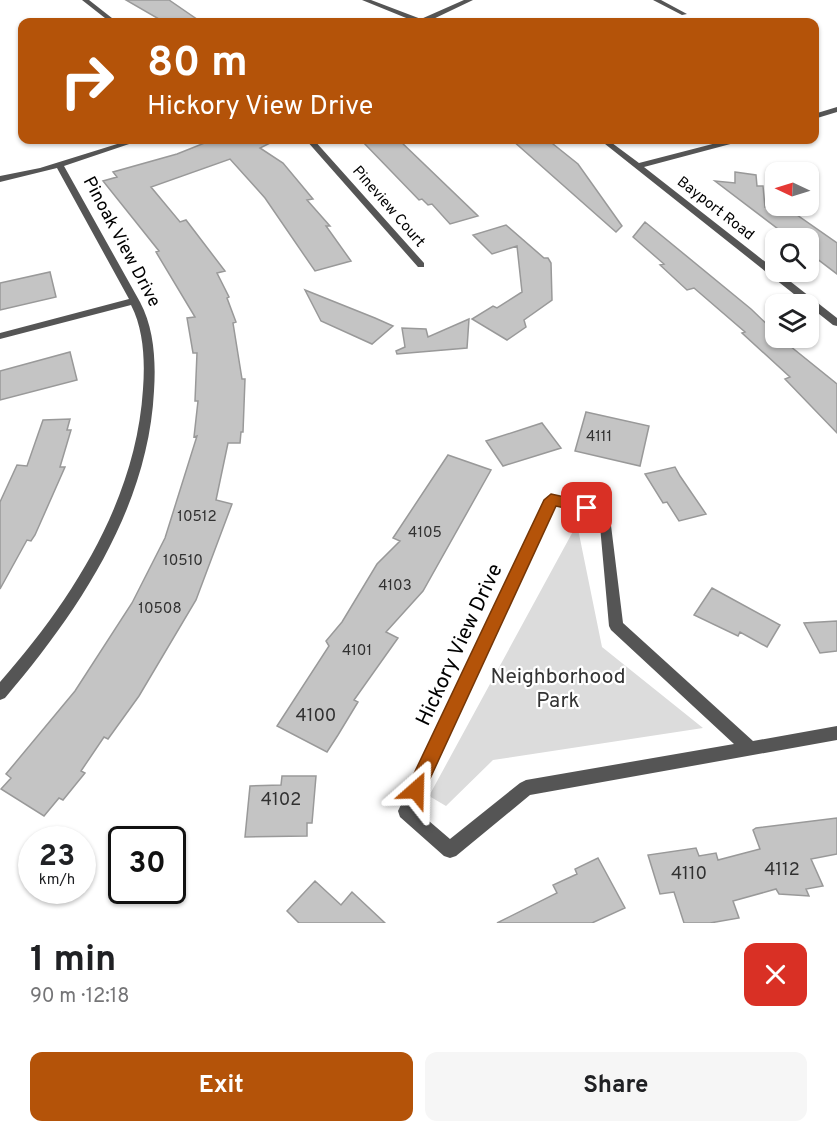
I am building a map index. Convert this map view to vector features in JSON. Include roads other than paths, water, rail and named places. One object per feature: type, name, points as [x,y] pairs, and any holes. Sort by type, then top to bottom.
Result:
[{"type":"street","points":[[86,0],[109,18]]},
{"type":"street","points":[[365,0],[411,18]]},
{"type":"street","points":[[430,18],[470,0]]},
{"type":"street","points":[[656,0],[684,14]]},
{"type":"street","points":[[819,115],[837,109]]},
{"type":"street","points":[[0,179],[124,144]]},
{"type":"street","name":"Pineview Court","points":[[314,144],[421,265]]},
{"type":"street","name":"Bayport Road","points":[[609,144],[837,322]]},
{"type":"street","points":[[639,166],[720,144]]},
{"type":"street","name":"Pinoak View Drive","points":[[0,693],[53,627],[96,559],[122,506],[140,457],[149,412],[151,372],[147,336],[142,317],[59,164]]},
{"type":"street","points":[[0,336],[134,302]]},
{"type":"street","name":"Hickory View Drive","points":[[750,748],[616,626],[605,512],[551,500],[406,811],[450,850],[526,788],[837,733]]},
{"type":"park label","name":"Neighborhood Park","points":[[558,689]]}]
